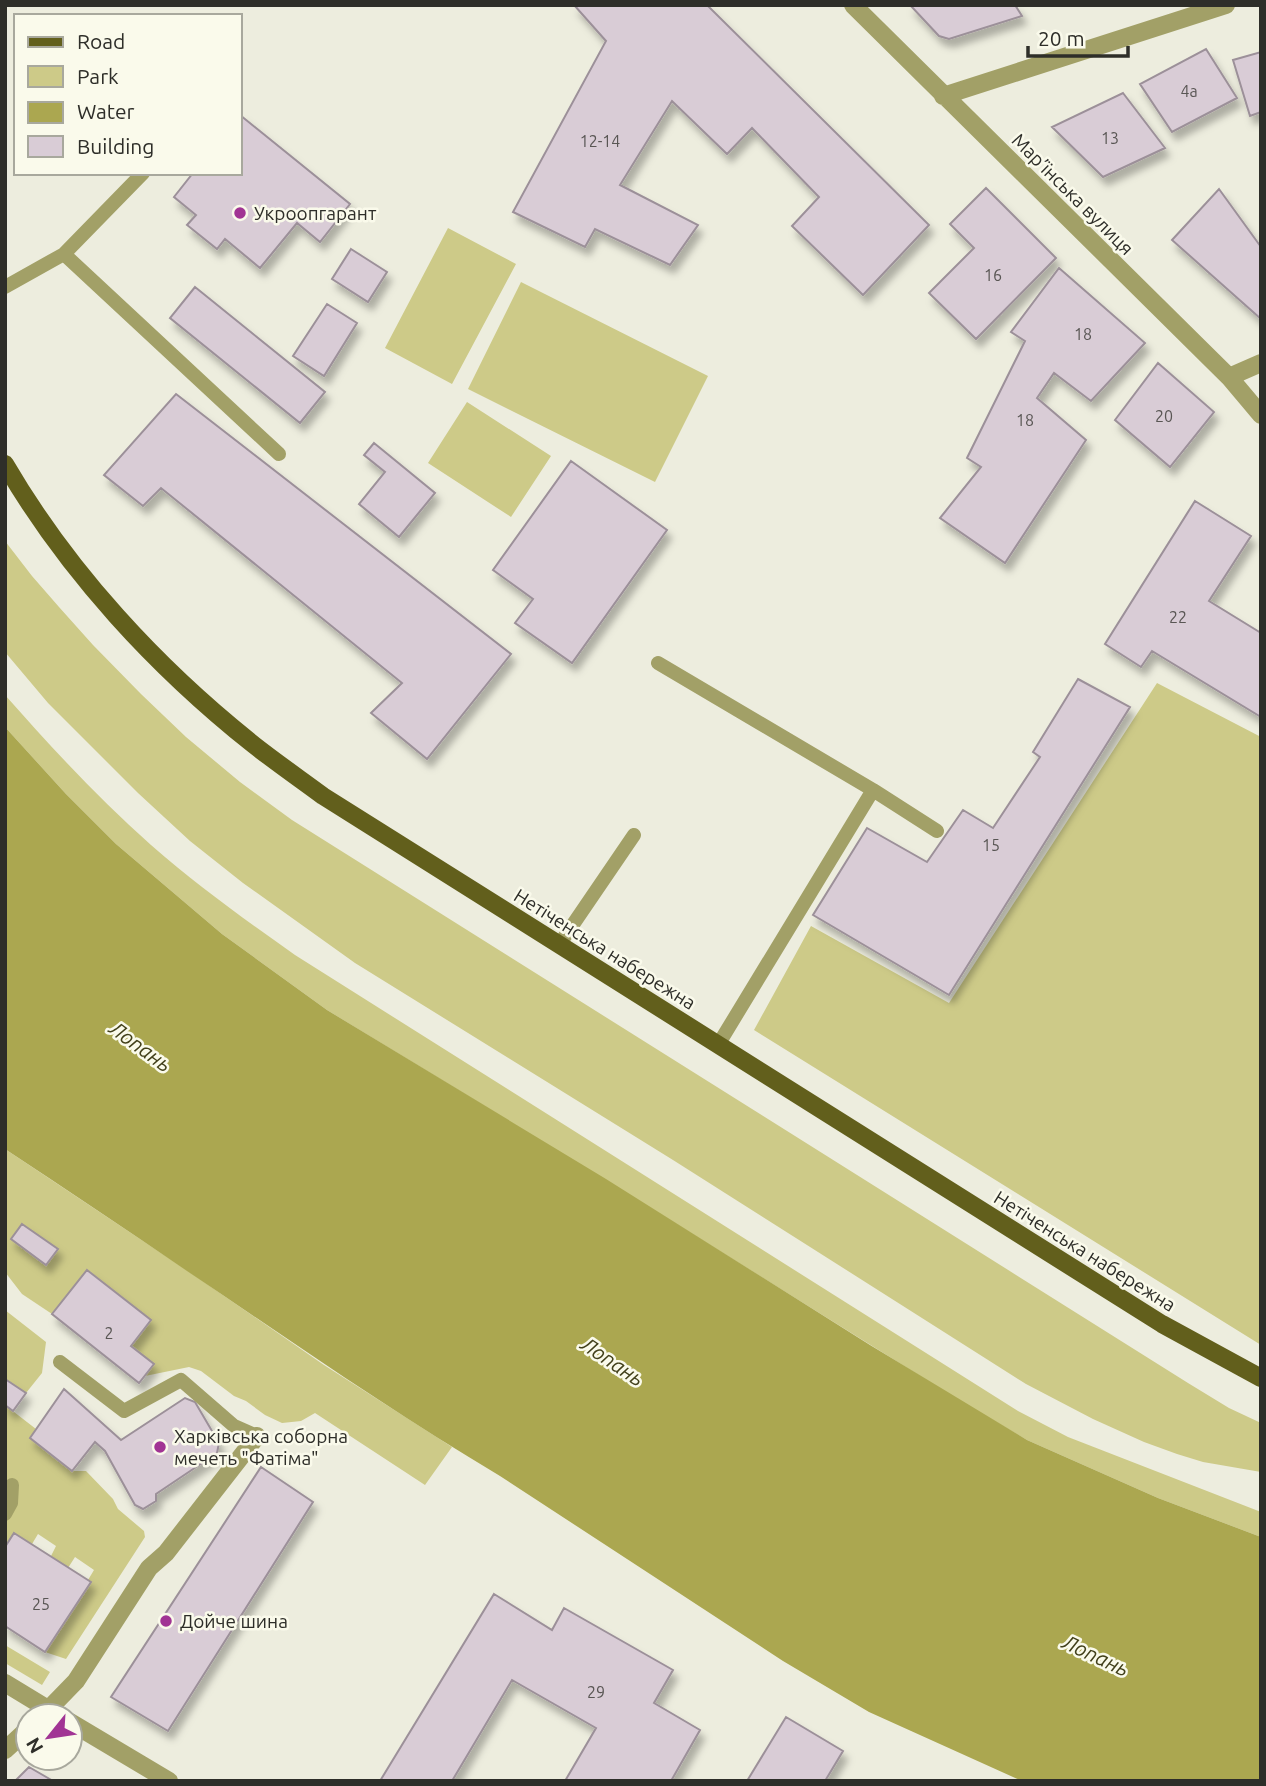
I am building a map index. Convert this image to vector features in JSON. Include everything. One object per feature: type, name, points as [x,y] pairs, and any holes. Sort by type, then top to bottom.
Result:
[{"type":"main road","name":"Нетіченська набережна","points":[[5,464],[24,497],[84,578],[121,621],[160,661],[254,745],[323,796],[1162,1324],[1261,1378]]},
{"type":"street","name":"Мар’їнська вулиця","points":[[853,5],[1229,377],[1261,415]]},
{"type":"street","points":[[943,96],[1226,5]]},
{"type":"street","points":[[1229,377],[1261,363]]},
{"type":"street","points":[[59,1702],[149,1568],[166,1553],[257,1436]]},
{"type":"street","points":[[5,1683],[33,1702]]},
{"type":"street","points":[[84,1730],[169,1781]]},
{"type":"lane","points":[[5,287],[64,254],[141,175]]},
{"type":"lane","points":[[64,254],[279,454]]},
{"type":"lane","points":[[658,663],[873,790],[937,831]]},
{"type":"lane","points":[[718,1045],[873,790]]},
{"type":"lane","points":[[559,945],[634,835]]},
{"type":"lane","points":[[60,1362],[124,1411],[181,1380],[234,1426],[257,1436]]},
{"type":"lane","points":[[5,1514],[11,1503],[12,1485]]},
{"type":"green space","points":[[448,228],[516,264],[452,384],[385,348]]},
{"type":"green space","points":[[521,282],[708,376],[655,482],[468,389]]},
{"type":"green space","points":[[467,402],[551,456],[511,517],[428,463]]},
{"type":"green space","points":[[5,541],[93,645],[186,737],[240,782],[292,820],[1188,1383],[1229,1408],[1261,1423],[1261,1472],[1203,1462],[1144,1442],[1026,1384],[673,1160],[355,963],[243,883],[190,841],[138,793],[48,703],[5,652]]},
{"type":"green space","points":[[1157,683],[1261,737],[1261,1345],[754,1030],[811,926],[949,1003]]},
{"type":"green space","points":[[5,695],[76,772],[151,845],[222,902],[295,955],[1018,1411],[1068,1437],[1261,1512],[1261,1537],[1158,1498],[1027,1440],[327,1010],[222,934],[116,844],[5,727]]},
{"type":"green space","points":[[5,1149],[324,1365],[452,1447],[425,1485],[315,1413],[301,1421],[282,1423],[234,1396],[201,1371],[189,1367],[145,1376],[154,1364],[131,1346],[150,1320],[88,1270],[52,1314],[22,1294],[5,1272]]},
{"type":"green space","points":[[5,1310],[46,1342],[42,1373],[26,1393],[5,1379]]},
{"type":"green space","points":[[5,1405],[36,1429],[30,1438],[72,1471],[86,1471],[113,1499],[118,1509],[144,1531],[145,1537],[66,1659],[45,1652],[90,1582],[88,1580],[94,1570],[75,1557],[68,1568],[51,1556],[56,1546],[38,1534],[32,1544],[14,1533],[5,1547]]},
{"type":"green space","points":[[5,1645],[50,1672],[42,1685],[5,1663]]},
{"type":"water","name":"Лопань","points":[[5,727],[116,844],[222,934],[327,1010],[1027,1440],[1158,1498],[1261,1537],[1261,1781],[1022,1781],[869,1712],[783,1661],[381,1401],[5,1149]]},
{"type":"building","points":[[574,5],[707,5],[929,225],[863,295],[792,226],[819,197],[752,128],[727,154],[672,101],[620,185],[698,225],[670,265],[595,229],[585,247],[513,212],[606,41]]},
{"type":"building","points":[[910,5],[1015,5],[1022,16],[949,39],[939,36]]},
{"type":"building","points":[[1206,49],[1237,98],[1172,132],[1140,84]]},
{"type":"building","points":[[1261,52],[1261,112],[1250,116],[1233,60]]},
{"type":"building","points":[[1123,93],[1165,148],[1103,177],[1052,127]]},
{"type":"building","points":[[242,117],[350,204],[320,242],[297,223],[260,268],[225,239],[217,249],[187,225],[196,215],[174,197],[191,175],[242,175]]},
{"type":"building","points":[[986,188],[1056,258],[976,339],[929,293],[974,248],[950,224]]},
{"type":"building","points":[[1219,189],[1261,247],[1261,319],[1172,240]]},
{"type":"building","points":[[351,249],[387,272],[368,302],[332,279]]},
{"type":"building","points":[[1059,268],[1145,343],[1091,401],[1054,373],[1037,398],[1086,440],[1005,563],[940,518],[981,467],[967,458],[1025,341],[1011,332]]},
{"type":"building","points":[[195,287],[325,392],[300,423],[170,318]]},
{"type":"building","points":[[327,304],[357,323],[324,376],[293,356]]},
{"type":"building","points":[[1158,363],[1214,412],[1170,467],[1115,420]]},
{"type":"building","points":[[176,394],[511,654],[427,759],[371,713],[402,683],[161,488],[143,506],[104,475]]},
{"type":"building","points":[[374,443],[435,493],[399,537],[359,504],[385,472],[364,455]]},
{"type":"building","points":[[571,461],[667,530],[572,663],[515,623],[533,599],[493,570]]},
{"type":"building","points":[[1195,501],[1251,536],[1209,601],[1261,633],[1261,717],[1152,651],[1141,667],[1105,644]]},
{"type":"building","points":[[1078,679],[1130,707],[949,995],[813,915],[867,828],[927,862],[963,810],[993,828],[1040,757],[1033,752]]},
{"type":"building","points":[[22,1224],[58,1249],[46,1265],[11,1239]]},
{"type":"building","points":[[87,1270],[151,1320],[131,1346],[154,1364],[139,1383],[52,1314]]},
{"type":"building","points":[[5,1379],[26,1393],[13,1411],[5,1405]]},
{"type":"building","name":"Харківська соборна мечеть \"Фатіма\"","points":[[64,1389],[121,1440],[185,1398],[195,1402],[219,1443],[217,1453],[156,1494],[156,1501],[143,1509],[135,1505],[105,1451],[95,1442],[72,1471],[30,1438]]},
{"type":"building","points":[[261,1467],[313,1502],[168,1731],[111,1697]]},
{"type":"building","points":[[14,1533],[91,1582],[45,1652],[5,1626],[5,1547]]},
{"type":"building","points":[[494,1594],[552,1630],[564,1608],[673,1670],[654,1703],[700,1730],[671,1781],[565,1781],[596,1728],[512,1680],[452,1781],[380,1781]]},
{"type":"building","points":[[786,1717],[843,1751],[825,1781],[747,1781]]},
{"type":"building","points":[[24,1772],[38,1772],[53,1781],[15,1781]]},
{"type":"place","name":"Укроопгарант","points":[[240,213]]},
{"type":"place","name":"Харківська соборна мечеть \"Фатіма\"","points":[[160,1447]]},
{"type":"place","name":"Дойче шина","points":[[166,1621]]}]
